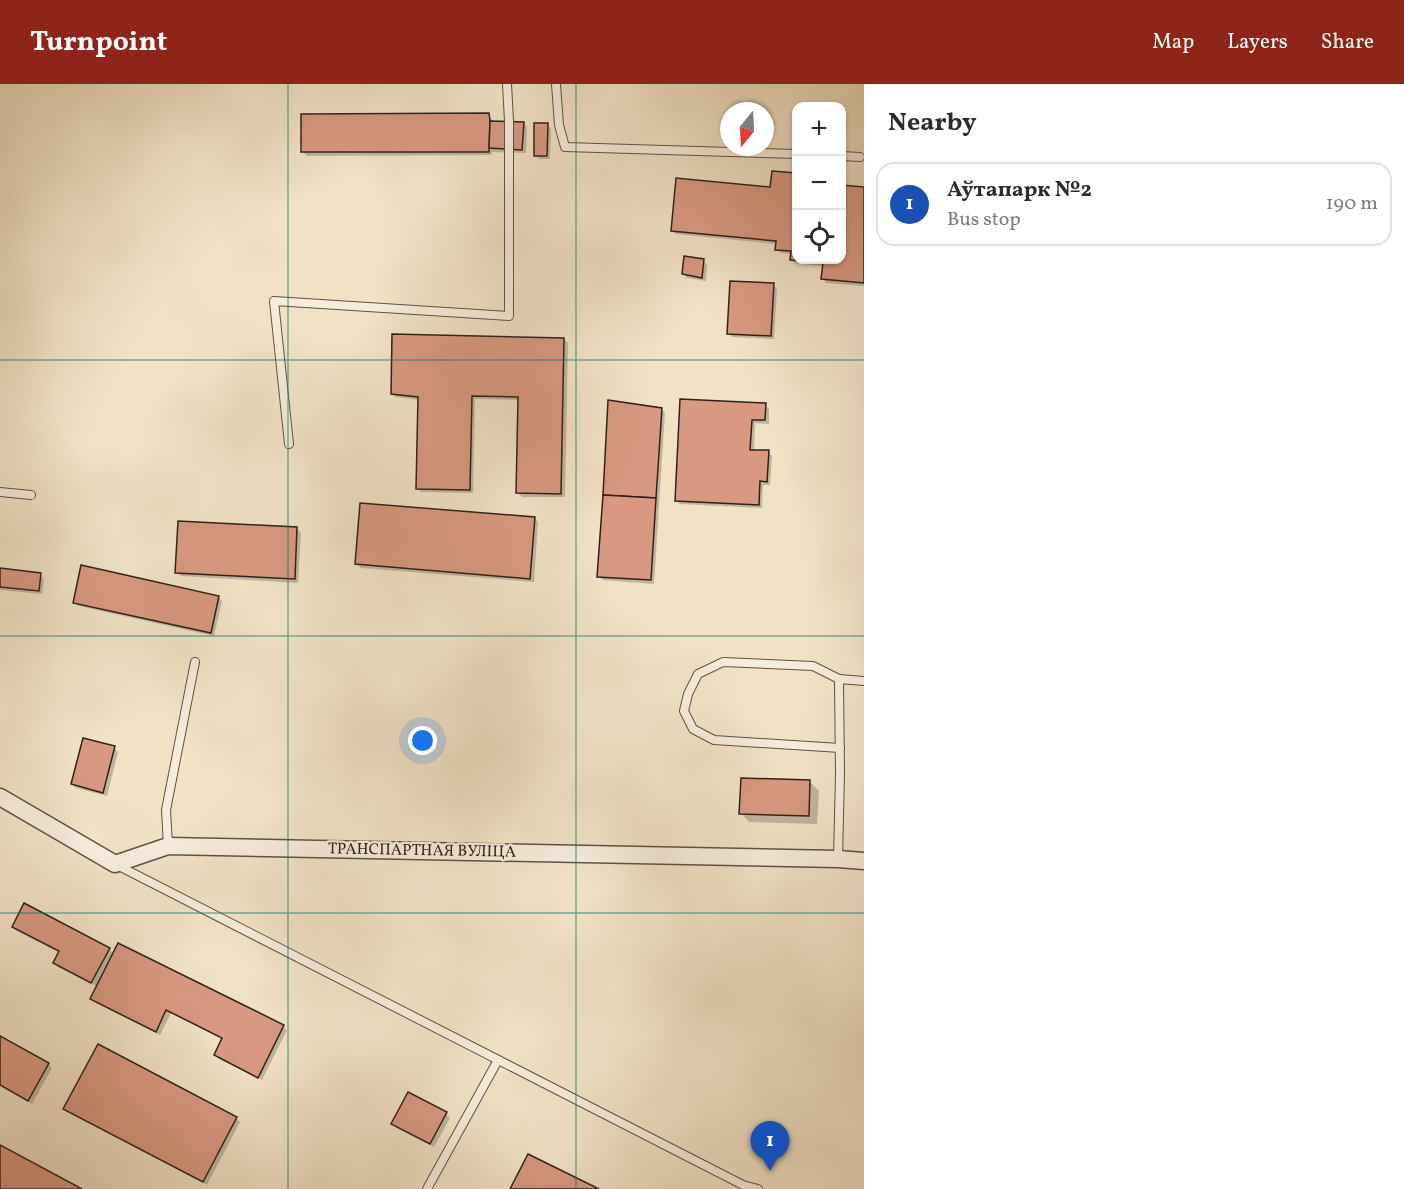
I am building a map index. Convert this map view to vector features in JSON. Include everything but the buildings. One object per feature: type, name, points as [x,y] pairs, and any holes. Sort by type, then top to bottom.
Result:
[{"type":"street","points":[[0,796],[115,864]]},
{"type":"street","name":"ТРАНСПАРТНАЯ ВУЛІЦА","points":[[115,864],[168,846],[864,861]]},
{"type":"lane","points":[[289,444],[274,301],[509,316],[507,84]]},
{"type":"lane","points":[[556,84],[559,125],[565,147],[792,154]]},
{"type":"lane","points":[[846,156],[860,157]]},
{"type":"lane","points":[[0,492],[31,495]]},
{"type":"lane","points":[[168,846],[166,810],[195,662]]},
{"type":"lane","points":[[840,748],[714,740],[693,729],[684,711],[688,694],[699,674],[723,662],[813,666],[839,679],[864,681]]},
{"type":"lane","points":[[838,860],[839,679]]},
{"type":"lane","points":[[115,864],[744,1187],[758,1189]]},
{"type":"lane","points":[[427,1189],[498,1060]]},
{"type":"place","name":"Аўтапарк №2","points":[[770,1171]]}]
